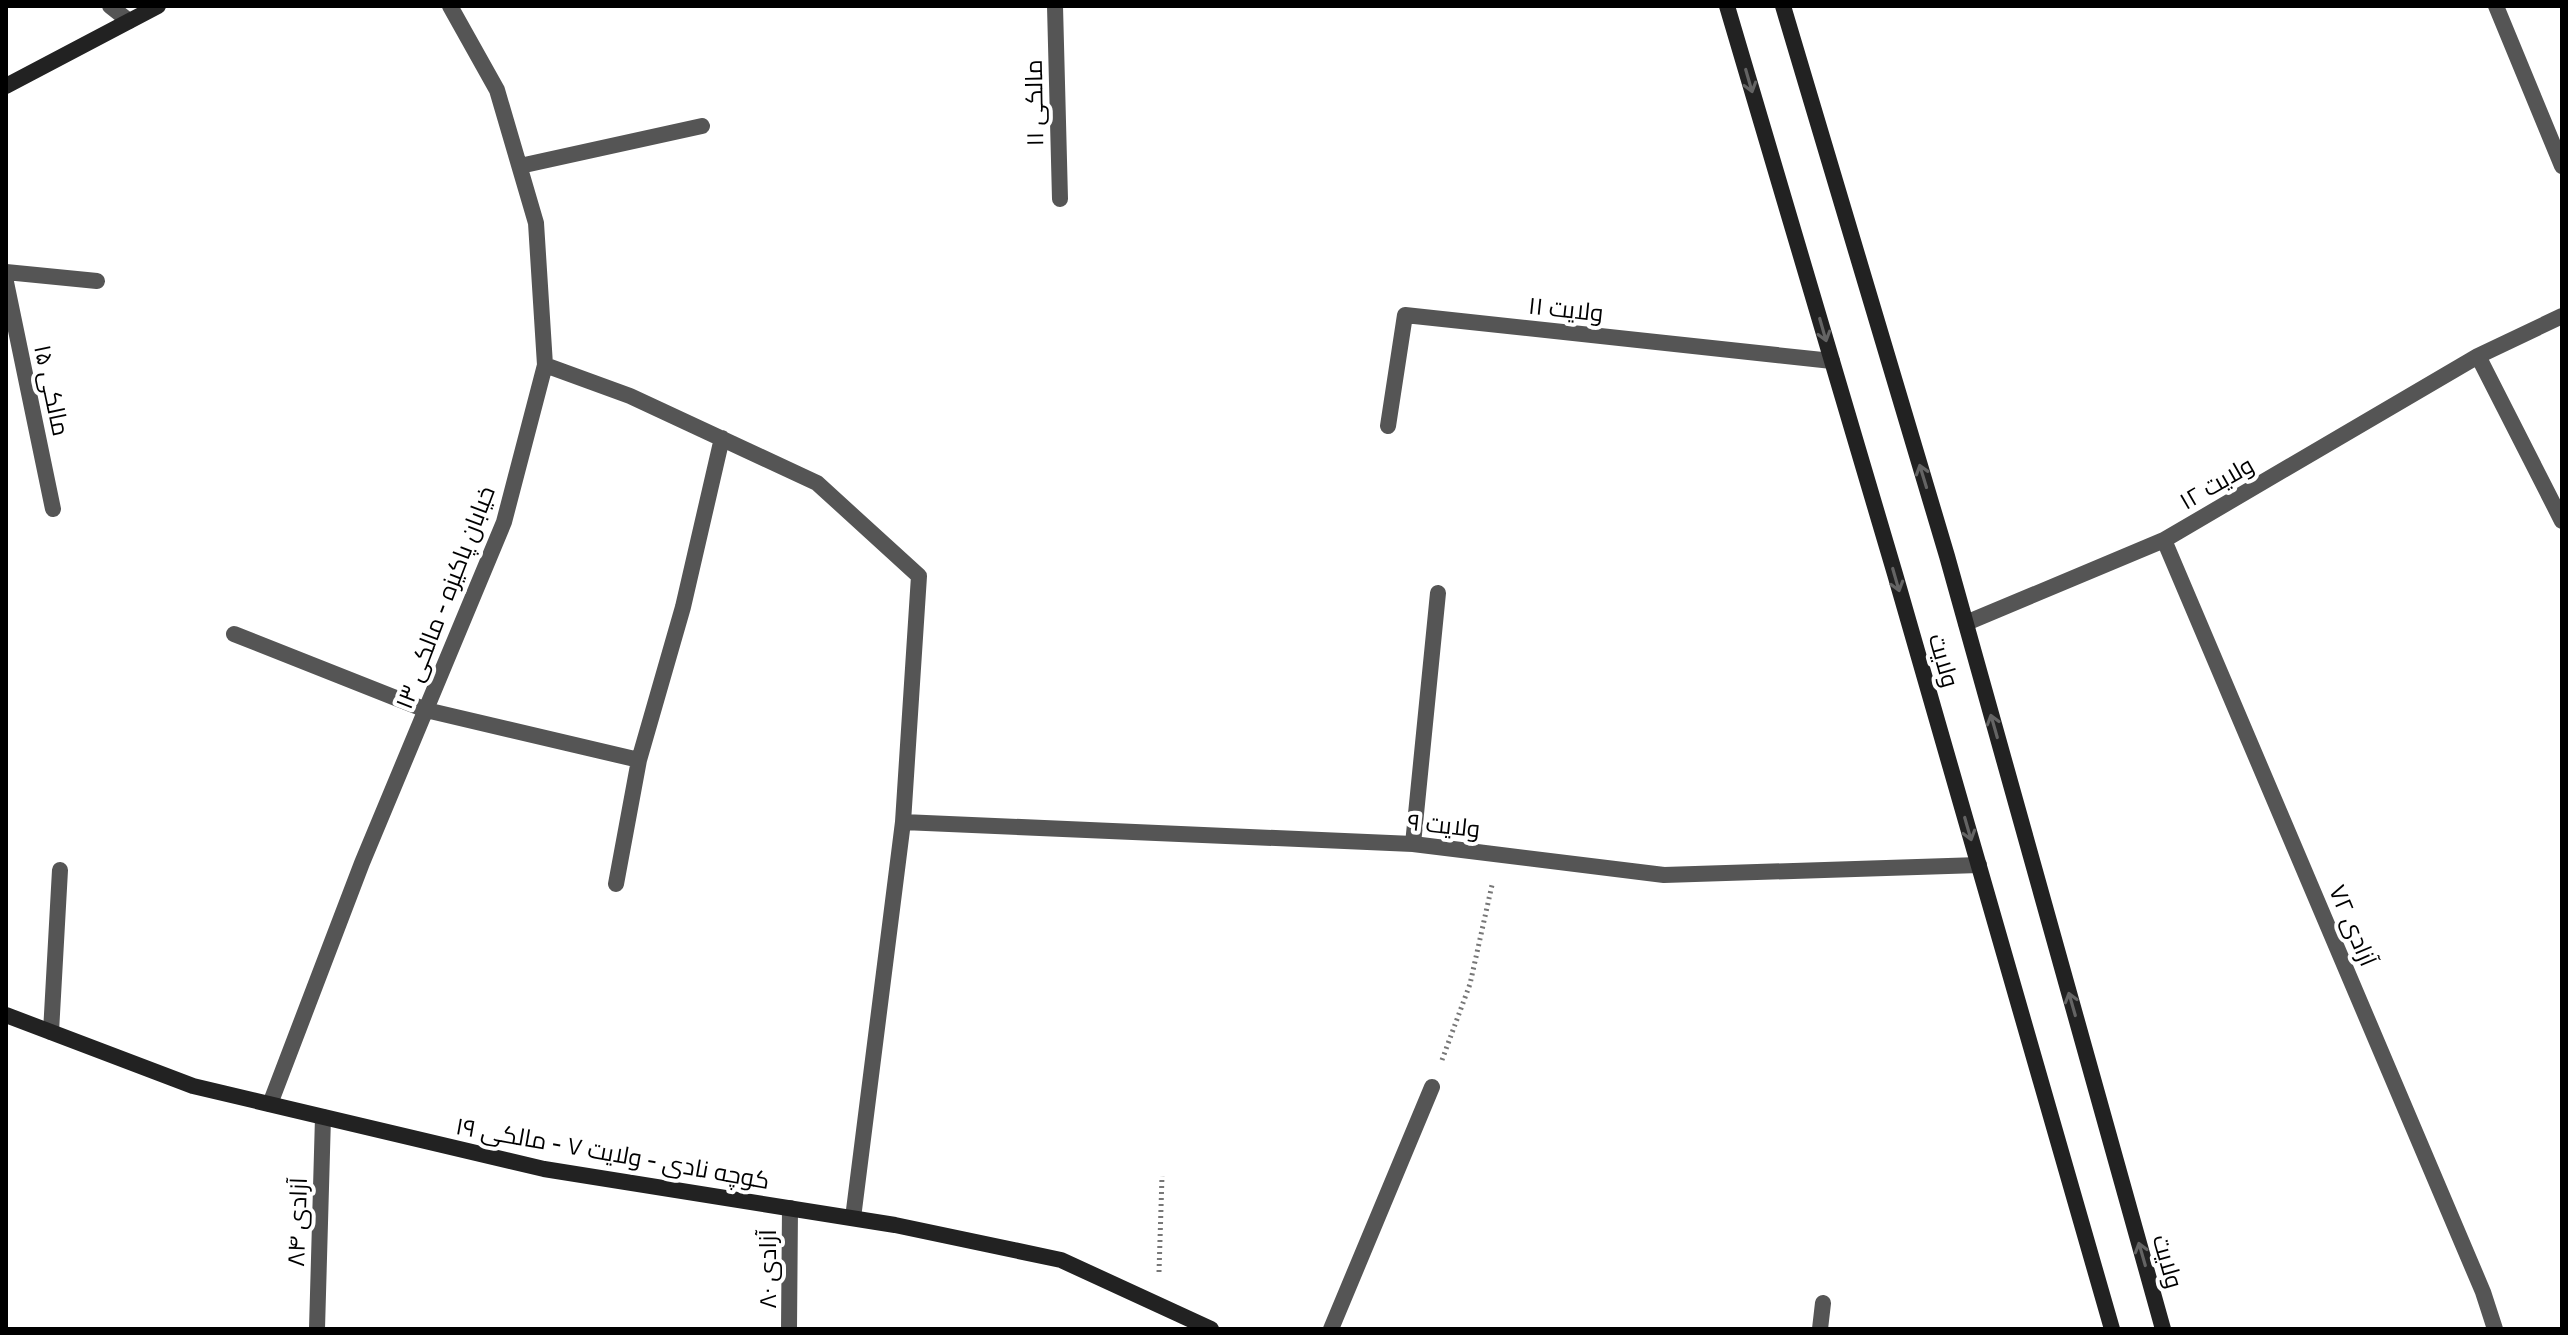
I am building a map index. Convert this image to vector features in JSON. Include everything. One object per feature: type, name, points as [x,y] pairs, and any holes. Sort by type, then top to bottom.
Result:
[{"type":"main road","points":[[6,86],[158,6]]},
{"type":"main road","name":"ولایت","points":[[1727,6],[2112,1329]]},
{"type":"main road","name":"ولایت","points":[[1783,6],[1966,623],[2163,1329]]},
{"type":"main road","name":"کوچه نادی - ولایت ۷ - مالکی ۱۹","points":[[6,1015],[193,1086],[544,1169],[895,1225],[1061,1260],[1211,1329]]},
{"type":"street","points":[[110,6],[129,21]]},
{"type":"street","name":"خیابان پاکیزه - مالکی ۱۳","points":[[270,1104],[362,863],[504,522],[545,365],[536,223],[497,90],[450,6]]},
{"type":"street","name":"مالکی ۱۱","points":[[1055,6],[1060,199]]},
{"type":"street","points":[[2496,6],[2562,166]]},
{"type":"street","points":[[520,166],[702,126]]},
{"type":"street","points":[[6,272],[97,281]]},
{"type":"street","name":"مالکی ۱۵","points":[[6,282],[53,509]]},
{"type":"street","name":"ولایت ۱۱","points":[[1388,426],[1405,315],[1832,361]]},
{"type":"street","name":"ولایت ۱۲","points":[[1966,623],[2164,540],[2478,356],[2562,316]]},
{"type":"street","points":[[2478,356],[2562,521]]},
{"type":"street","points":[[545,365],[630,396],[817,483],[919,576],[903,822],[853,1218]]},
{"type":"street","points":[[616,884],[639,760],[683,607],[722,438]]},
{"type":"street","name":"آزادی ۷۲","points":[[2164,540],[2483,1292],[2495,1329]]},
{"type":"street","points":[[1413,844],[1438,593]]},
{"type":"street","points":[[234,634],[426,710],[639,760]]},
{"type":"street","name":"ولایت ۹","points":[[903,822],[1413,844],[1664,875],[1979,865]]},
{"type":"street","points":[[51,1032],[60,870]]},
{"type":"street","points":[[1331,1329],[1432,1087]]},
{"type":"street","name":"آزادی ۸۴","points":[[317,1329],[323,1117]]},
{"type":"street","name":"آزادی ۸۰","points":[[789,1329],[790,1208]]},
{"type":"street","points":[[1820,1329],[1823,1303]]},
{"type":"path","points":[[1432,1087],[1470,984],[1499,855]]},
{"type":"path","points":[[1158,1305],[1162,1176]]}]
